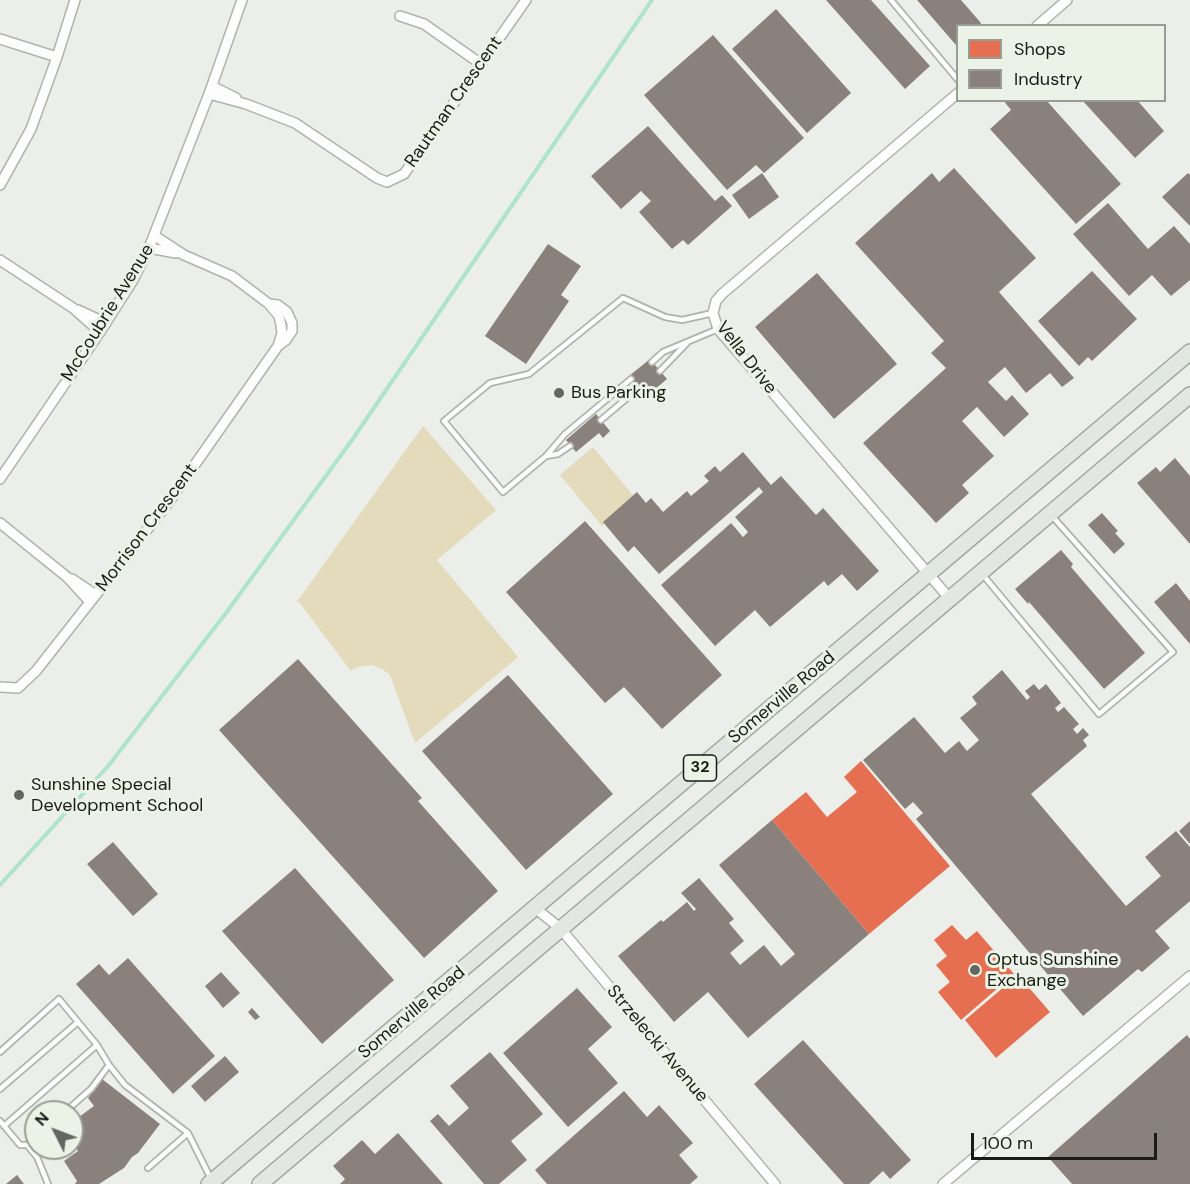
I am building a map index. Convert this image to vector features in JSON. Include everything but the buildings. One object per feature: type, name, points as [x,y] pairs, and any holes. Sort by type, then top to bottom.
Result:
[{"type":"main road","name":"Somerville Road","points":[[211,1183],[1190,352]]},
{"type":"main road","name":"Somerville Road","points":[[260,1184],[1190,395]]},
{"type":"street","points":[[0,185],[31,129],[75,0]]},
{"type":"street","name":"McCoubrie Avenue","points":[[0,479],[133,280],[155,236],[242,0]]},
{"type":"street","name":"Rautman Crescent","points":[[210,90],[295,123],[377,178],[387,182],[404,174],[526,0]]},
{"type":"street","points":[[1039,24],[1067,0]]},
{"type":"street","points":[[400,16],[424,24],[481,64]]},
{"type":"street","points":[[0,39],[57,57]]},
{"type":"street","name":"Vella Drive","points":[[950,599],[718,329],[713,313],[716,301],[722,294],[956,94]]},
{"type":"street","name":"Morrison Crescent","points":[[0,687],[18,688],[36,671],[168,503],[278,346],[292,331],[292,323],[287,312],[278,305],[269,304],[232,276],[184,255],[155,236]]},
{"type":"street","name":"Morrison Crescent","points":[[149,248],[184,255]]},
{"type":"street","points":[[0,260],[73,308],[105,323]]},
{"type":"street","points":[[73,308],[100,332]]},
{"type":"street","points":[[0,523],[93,598]]},
{"type":"street","name":"Strzelecki Avenue","points":[[535,908],[560,928],[775,1184]]},
{"type":"street","points":[[943,1184],[1190,976]]},
{"type":"lane","points":[[891,0],[956,79]]},
{"type":"lane","points":[[631,378],[565,434],[546,456],[502,492],[444,421],[490,383],[529,374],[622,298],[665,317],[682,321],[713,313]]},
{"type":"lane","points":[[652,362],[663,352],[718,329]]},
{"type":"lane","points":[[660,371],[689,341]]},
{"type":"lane","points":[[601,420],[639,388]]},
{"type":"lane","points":[[546,456],[558,454],[570,446]]},
{"type":"lane","points":[[981,573],[1099,714],[1173,652],[1050,514]]},
{"type":"lane","points":[[0,1052],[59,999],[97,1045],[125,1085],[188,1133],[211,1183]]},
{"type":"lane","points":[[0,1089],[78,1022]]},
{"type":"lane","points":[[24,1145],[20,1145],[2,1123],[97,1045]]},
{"type":"lane","points":[[79,1100],[91,1089],[109,1065]]},
{"type":"lane","points":[[148,1168],[188,1133]]},
{"type":"lane","points":[[38,1160],[48,1184]]},
{"type":"shaded area","points":[[423,426],[496,510],[437,560],[518,657],[415,743],[390,675],[372,665],[358,667],[351,671],[299,602],[296,603]]},
{"type":"shaded area","points":[[593,447],[635,498],[602,526],[560,475]]},
{"type":"waterway","points":[[0,885],[109,765],[226,613],[352,440],[652,0]]},
{"type":"place","name":"Bus Parking","points":[[559,393]]},
{"type":"place","name":"Sunshine Special Development School","points":[[19,795]]},
{"type":"place","name":"Optus Sunshine Exchange","points":[[975,970]]}]
